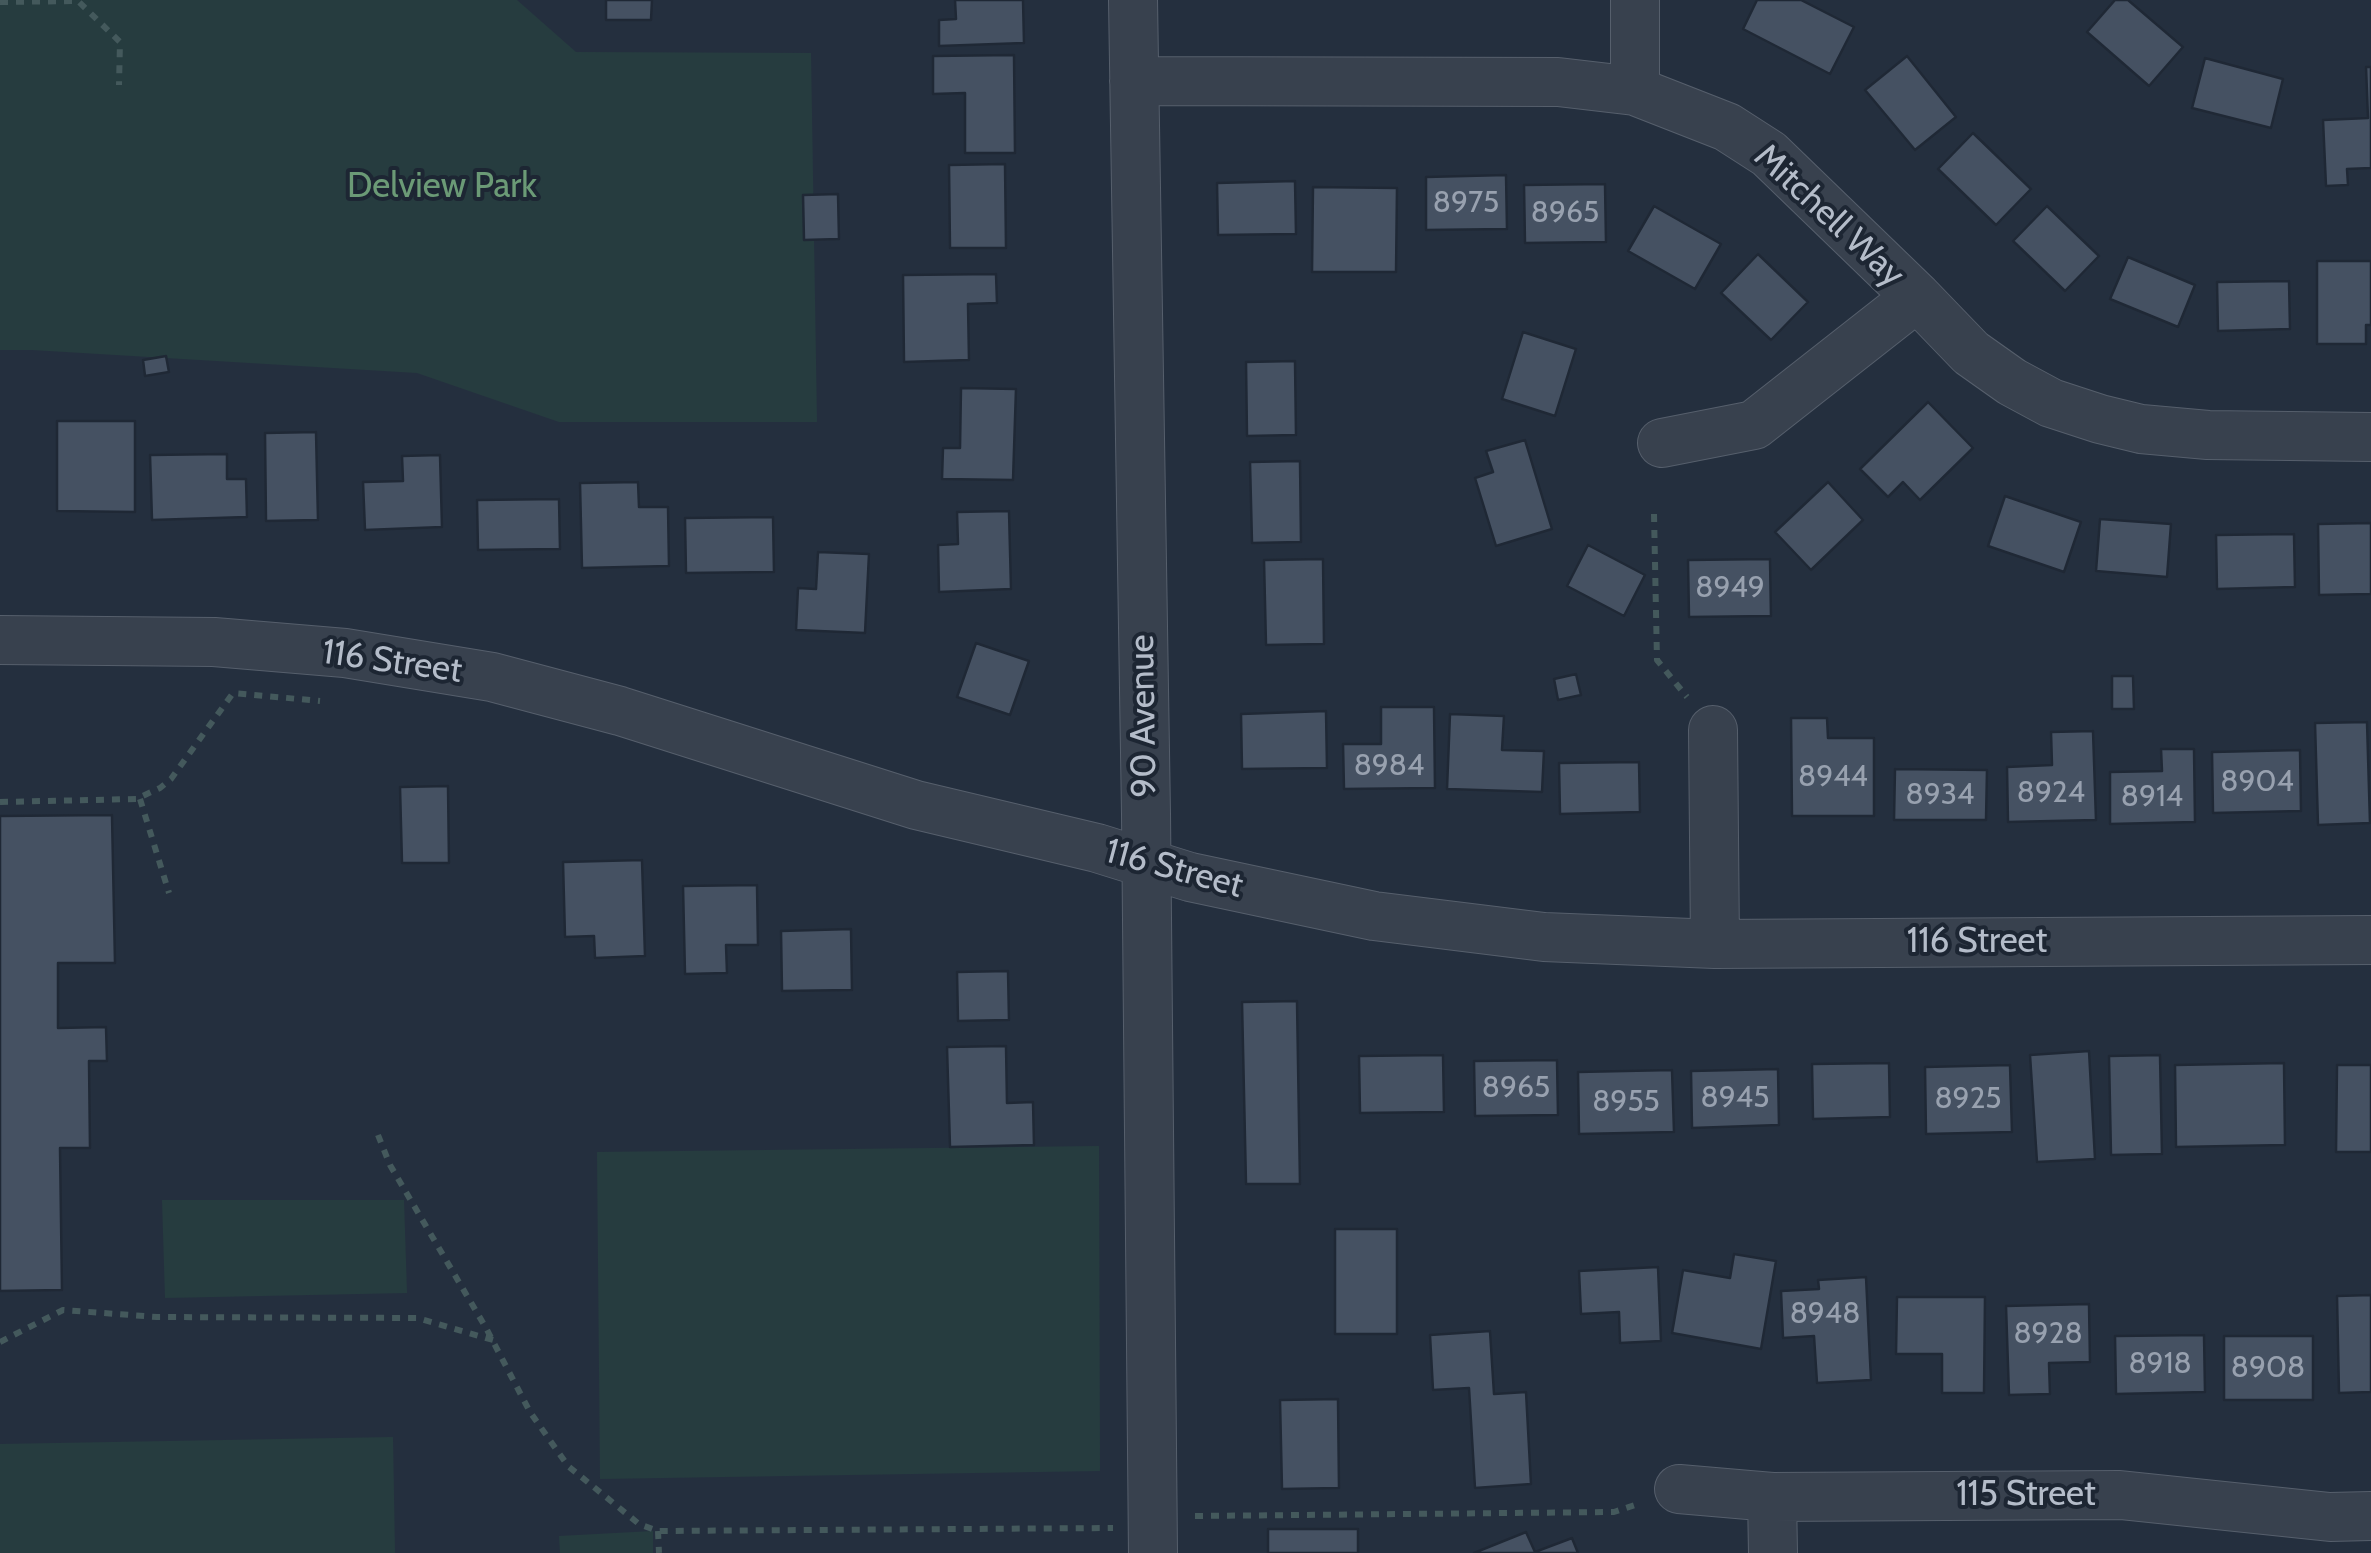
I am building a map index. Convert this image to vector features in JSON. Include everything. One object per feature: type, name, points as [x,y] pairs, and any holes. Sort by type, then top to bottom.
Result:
[{"type":"street","name":"90 Avenue","points":[[1133,0],[1145,775],[1134,1541]]},
{"type":"street","points":[[1634,0],[1635,91]]},
{"type":"street","name":"Mitchell Way","points":[[1134,81],[1558,82],[1635,91],[1727,127],[1770,154],[1917,296],[1971,354],[2051,403],[2141,429],[2208,435],[2371,437]]},
{"type":"street","points":[[1662,443],[1754,425],[1917,296]]},
{"type":"street","name":"116 Street","points":[[0,640],[214,642],[345,653],[492,677],[620,711],[916,805],[1097,848],[1190,877],[1374,916],[1544,937],[1715,944],[2371,940]]},
{"type":"street","points":[[1712,730],[1715,944]]},
{"type":"street","name":"115 Street","points":[[1680,1489],[1772,1497],[2120,1494],[2344,1529]]},
{"type":"street","points":[[1772,1497],[1773,1553]]},
{"type":"path","points":[[0,2],[78,1],[120,42],[118,86]]},
{"type":"path","points":[[1654,514],[1656,660],[1712,730]]},
{"type":"path","points":[[0,802],[140,798],[170,779],[233,692],[320,701]]},
{"type":"path","points":[[140,798],[169,893]]},
{"type":"path","points":[[378,1135],[390,1165],[494,1341],[530,1412],[568,1466],[639,1524],[658,1531],[1134,1541]]},
{"type":"path","points":[[0,1342],[63,1310],[158,1317],[417,1318],[494,1341]]},
{"type":"path","points":[[1196,1515],[1614,1512],[1680,1489]]},
{"type":"path","points":[[658,1531],[658,1553]]},
{"type":"green space","name":"Delview Park","points":[[0,0],[517,0],[576,52],[811,53],[817,422],[559,422],[417,373],[0,350]]},
{"type":"green space","points":[[1099,1146],[1100,1471],[600,1479],[597,1152]]},
{"type":"green space","points":[[162,1200],[404,1200],[407,1293],[165,1298]]},
{"type":"green space","points":[[393,1437],[395,1553],[0,1553],[0,1444]]},
{"type":"green space","points":[[653,1531],[653,1553],[560,1553],[559,1536]]},
{"type":"building","points":[[606,0],[652,0],[651,20],[606,20]]},
{"type":"building","points":[[955,0],[1023,0],[1024,43],[939,46],[939,20],[956,19]]},
{"type":"building","points":[[1757,0],[1801,0],[1854,27],[1830,74],[1743,29]]},
{"type":"building","points":[[2115,0],[2128,0],[2183,47],[2149,86],[2087,32]]},
{"type":"building","points":[[1014,55],[1015,153],[965,153],[965,93],[933,94],[933,56]]},
{"type":"building","points":[[1907,56],[1956,117],[1915,150],[1865,90]]},
{"type":"building","points":[[2205,58],[2283,79],[2271,128],[2192,108]]},
{"type":"building","points":[[2366,67],[2371,67],[2371,168],[2347,169],[2348,185],[2326,186],[2323,120],[2368,118]]},
{"type":"building","points":[[1973,133],[2031,189],[1996,225],[1938,169]]},
{"type":"building","points":[[1005,164],[1006,248],[950,248],[949,165]]},
{"type":"building","points":[[1506,175],[1507,229],[1426,230],[1426,177]]},
{"type":"building","points":[[1295,181],[1296,234],[1218,235],[1217,183]]},
{"type":"building","points":[[1605,184],[1606,242],[1525,243],[1524,185]]},
{"type":"building","points":[[1313,187],[1397,188],[1396,272],[1312,272]]},
{"type":"building","points":[[838,194],[839,239],[804,240],[803,195]]},
{"type":"building","points":[[1654,206],[1721,244],[1695,289],[1628,251]]},
{"type":"building","points":[[2047,206],[2099,256],[2065,291],[2013,241]]},
{"type":"building","points":[[1758,254],[1808,302],[1771,340],[1721,293]]},
{"type":"building","points":[[2128,257],[2195,285],[2178,327],[2110,299]]},
{"type":"building","points":[[2317,261],[2371,261],[2371,325],[2366,325],[2366,344],[2317,344]]},
{"type":"building","points":[[996,274],[997,303],[968,304],[969,360],[904,362],[903,275]]},
{"type":"building","points":[[2289,281],[2290,329],[2218,331],[2217,282]]},
{"type":"building","points":[[1523,332],[1576,349],[1555,416],[1502,399]]},
{"type":"building","points":[[166,356],[169,372],[145,376],[143,360]]},
{"type":"building","points":[[1295,361],[1296,435],[1247,436],[1246,362]]},
{"type":"building","points":[[961,388],[1016,389],[1013,480],[942,479],[943,448],[960,448]]},
{"type":"building","points":[[1928,402],[1973,448],[1920,500],[1903,482],[1888,497],[1860,469]]},
{"type":"building","points":[[57,421],[135,421],[135,512],[57,511]]},
{"type":"building","points":[[316,432],[318,520],[266,521],[265,433]]},
{"type":"building","points":[[1525,440],[1552,529],[1496,546],[1475,478],[1493,472],[1486,451]]},
{"type":"building","points":[[227,454],[227,479],[246,479],[247,517],[152,520],[150,455]]},
{"type":"building","points":[[440,455],[442,527],[365,530],[363,482],[403,481],[402,456]]},
{"type":"building","points":[[1300,461],[1301,542],[1252,543],[1250,462]]},
{"type":"building","points":[[638,482],[639,507],[668,507],[669,566],[582,568],[580,483]]},
{"type":"building","points":[[1828,482],[1863,520],[1811,570],[1775,532]]},
{"type":"building","points":[[2005,496],[2081,522],[2064,572],[1988,546]]},
{"type":"building","points":[[559,499],[560,549],[478,550],[477,500]]},
{"type":"building","points":[[1009,511],[1011,589],[939,592],[938,545],[958,544],[957,512]]},
{"type":"building","points":[[773,517],[774,572],[686,573],[685,518]]},
{"type":"building","points":[[2100,519],[2171,524],[2167,577],[2096,571]]},
{"type":"building","points":[[2371,523],[2371,594],[2319,595],[2318,524]]},
{"type":"building","points":[[2294,534],[2295,587],[2217,589],[2216,535]]},
{"type":"building","points":[[1588,545],[1645,575],[1624,616],[1567,586]]},
{"type":"building","points":[[818,552],[869,554],[865,633],[796,630],[798,588],[816,589]]},
{"type":"building","points":[[1323,559],[1324,644],[1266,645],[1264,560]]},
{"type":"building","points":[[1770,559],[1771,616],[1689,617],[1688,560]]},
{"type":"building","points":[[976,643],[1029,661],[1010,715],[957,697]]},
{"type":"building","points":[[1576,674],[1581,695],[1558,700],[1554,679]]},
{"type":"building","points":[[2112,676],[2133,676],[2134,709],[2112,709]]},
{"type":"building","points":[[1381,707],[1434,707],[1435,788],[1344,789],[1343,744],[1381,744]]},
{"type":"building","points":[[1326,711],[1327,768],[1242,769],[1241,714]]},
{"type":"building","points":[[1450,714],[1504,716],[1502,750],[1544,751],[1542,792],[1447,789]]},
{"type":"building","points":[[1791,718],[1827,718],[1828,738],[1874,738],[1874,816],[1792,816]]},
{"type":"building","points":[[2367,722],[2370,823],[2318,825],[2315,723]]},
{"type":"building","points":[[2093,731],[2096,820],[2008,822],[2007,767],[2052,765],[2051,732]]},
{"type":"building","points":[[2161,749],[2194,749],[2195,822],[2110,824],[2110,772],[2162,771]]},
{"type":"building","points":[[2300,750],[2301,811],[2213,813],[2212,752]]},
{"type":"building","points":[[1639,762],[1640,812],[1560,814],[1559,763]]},
{"type":"building","points":[[1895,769],[1987,770],[1986,820],[1894,820]]},
{"type":"building","points":[[448,786],[449,863],[402,863],[400,787]]},
{"type":"building","points":[[112,815],[115,963],[58,963],[58,1028],[106,1027],[107,1061],[89,1061],[90,1148],[60,1148],[62,1290],[0,1291],[0,816]]},
{"type":"building","points":[[642,860],[645,956],[595,958],[594,936],[565,937],[563,862]]},
{"type":"building","points":[[757,885],[758,945],[726,945],[727,973],[685,974],[683,886]]},
{"type":"building","points":[[851,929],[852,990],[782,991],[781,931]]},
{"type":"building","points":[[1008,971],[1009,1020],[958,1021],[957,972]]},
{"type":"building","points":[[1297,1001],[1300,1184],[1246,1184],[1242,1002]]},
{"type":"building","points":[[1006,1046],[1007,1103],[1033,1102],[1034,1145],[950,1147],[947,1047]]},
{"type":"building","points":[[2089,1051],[2095,1159],[2037,1162],[2030,1055]]},
{"type":"building","points":[[1443,1055],[1444,1112],[1360,1113],[1359,1056]]},
{"type":"building","points":[[2160,1055],[2162,1154],[2111,1155],[2109,1056]]},
{"type":"building","points":[[1557,1060],[1558,1115],[1475,1116],[1474,1061]]},
{"type":"building","points":[[1889,1063],[1890,1117],[1813,1119],[1812,1064]]},
{"type":"building","points":[[2284,1063],[2285,1145],[2176,1147],[2175,1065]]},
{"type":"building","points":[[2010,1065],[2012,1132],[1926,1134],[1925,1067]]},
{"type":"building","points":[[2337,1065],[2371,1065],[2371,1152],[2336,1152]]},
{"type":"building","points":[[1778,1069],[1779,1125],[1692,1128],[1691,1071]]},
{"type":"building","points":[[1672,1070],[1674,1132],[1579,1134],[1578,1072]]},
{"type":"building","points":[[1335,1229],[1397,1229],[1397,1334],[1335,1334]]},
{"type":"building","points":[[1734,1254],[1776,1261],[1761,1349],[1672,1333],[1683,1270],[1730,1278]]},
{"type":"building","points":[[1658,1267],[1661,1341],[1620,1343],[1619,1312],[1581,1314],[1579,1271]]},
{"type":"building","points":[[1866,1277],[1871,1380],[1817,1383],[1814,1336],[1783,1338],[1781,1291],[1819,1289],[1818,1280]]},
{"type":"building","points":[[2371,1295],[2371,1392],[2339,1393],[2337,1296]]},
{"type":"building","points":[[1897,1297],[1985,1297],[1984,1393],[1942,1393],[1942,1354],[1896,1354]]},
{"type":"building","points":[[2089,1304],[2090,1362],[2049,1363],[2050,1394],[2009,1395],[2006,1306]]},
{"type":"building","points":[[1490,1331],[1494,1394],[1526,1392],[1531,1484],[1475,1488],[1469,1388],[1433,1390],[1430,1335]]},
{"type":"building","points":[[2204,1335],[2205,1392],[2116,1394],[2115,1336]]},
{"type":"building","points":[[2224,1336],[2313,1336],[2313,1400],[2224,1400]]},
{"type":"building","points":[[1338,1399],[1339,1488],[1282,1489],[1280,1400]]},
{"type":"building","points":[[1268,1529],[1358,1529],[1358,1553],[1268,1553]]},
{"type":"building","points":[[1526,1532],[1535,1552],[1572,1538],[1578,1553],[1474,1553]]}]
